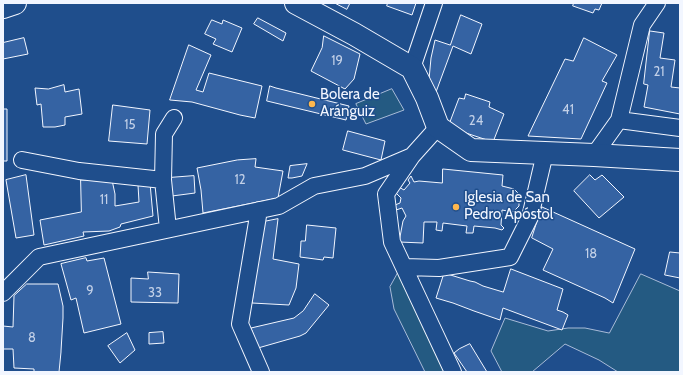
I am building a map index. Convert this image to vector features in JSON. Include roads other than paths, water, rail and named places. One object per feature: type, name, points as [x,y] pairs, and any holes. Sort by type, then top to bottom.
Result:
[{"type":"main road","points":[[3,7],[15,3]]},
{"type":"main road","points":[[296,3],[354,34],[412,68],[427,98],[438,127],[471,150],[680,160]]},
{"type":"street","points":[[412,68],[434,3]]},
{"type":"street","points":[[594,155],[618,120],[642,25],[657,3]]},
{"type":"street","points":[[168,230],[163,180],[164,134],[174,118]]},
{"type":"street","points":[[618,120],[680,128]]},
{"type":"street","points":[[438,127],[412,156],[386,194],[392,242],[453,372]]},
{"type":"street","points":[[404,267],[439,268],[510,257],[530,217],[545,153]]},
{"type":"street","points":[[3,293],[39,257],[279,206],[314,186],[365,176],[412,156]]},
{"type":"street","points":[[22,160],[79,171],[163,180]]},
{"type":"street","points":[[259,210],[240,324],[261,372]]},
{"type":"place","name":"Bolera de Aránguiz","points":[[312,104]]},
{"type":"place","name":"Iglesia de San Pedro Apóstol","points":[[456,207]]}]
